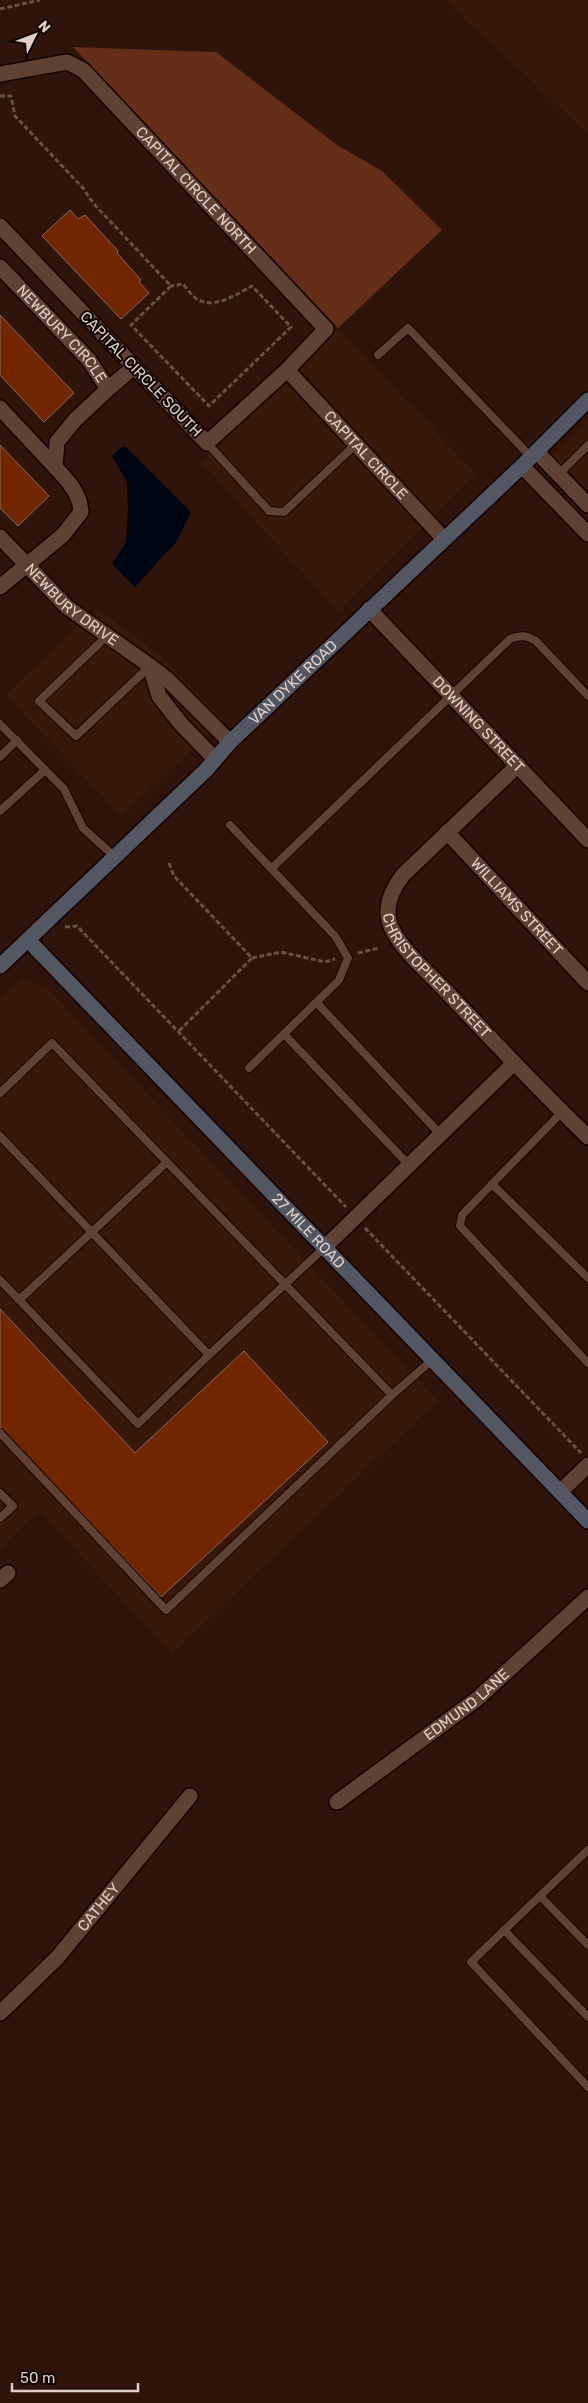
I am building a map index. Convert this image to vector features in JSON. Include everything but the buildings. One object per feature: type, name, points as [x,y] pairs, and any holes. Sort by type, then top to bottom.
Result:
[{"type":"street","name":"CAPITAL CIRCLE NORTH","points":[[2,74],[67,62],[83,70],[326,329],[287,370]]},
{"type":"street","name":"CAPITAL CIRCLE SOUTH","points":[[0,226],[208,443],[287,370]]},
{"type":"street","name":"NEWBURY CIRCLE","points":[[0,267],[89,360],[108,388],[75,420],[57,442],[56,467]]},
{"type":"street","points":[[108,388],[134,367]]},
{"type":"street","name":"CAPITAL CIRCLE","points":[[287,370],[444,539]]},
{"type":"street","name":"VAN DYKE ROAD","points":[[0,966],[116,858],[230,742],[530,458],[588,400]]},
{"type":"street","points":[[0,408],[71,485],[80,501],[81,512],[63,535],[0,587]]},
{"type":"street","points":[[530,458],[559,474],[588,505]]},
{"type":"street","points":[[530,458],[588,534]]},
{"type":"street","name":"NEWBURY DRIVE","points":[[0,538],[67,607],[168,680],[230,742]]},
{"type":"street","name":"DOWNING STREET","points":[[369,609],[588,840]]},
{"type":"street","points":[[150,666],[159,696],[181,724],[215,759]]},
{"type":"street","name":"CHRISTOPHER STREET","points":[[518,765],[402,875],[395,886],[388,908],[389,921],[403,946],[514,1063],[588,1137]]},
{"type":"street","name":"WILLIAMS STREET","points":[[446,832],[588,983]]},
{"type":"street","name":"27 MILE ROAD","points":[[28,940],[588,1522]]},
{"type":"street","points":[[324,1248],[514,1063]]},
{"type":"street","points":[[560,1492],[585,1460]]},
{"type":"street","name":"EDMUND LANE","points":[[337,1802],[477,1699],[588,1597]]},
{"type":"street","name":"CATHEY","points":[[0,2013],[57,1958],[190,1796]]},
{"type":"lane","points":[[378,356],[408,328],[530,458]]},
{"type":"lane","points":[[208,443],[269,511],[284,512],[356,444]]},
{"type":"lane","points":[[559,474],[586,451]]},
{"type":"lane","points":[[107,636],[39,701],[76,736],[150,666]]},
{"type":"lane","points":[[272,868],[510,639],[518,636],[528,636],[536,641],[588,696]]},
{"type":"lane","points":[[0,724],[64,788],[83,828],[116,858]]},
{"type":"lane","points":[[0,757],[17,740]]},
{"type":"lane","points":[[0,811],[46,770]]},
{"type":"lane","points":[[230,824],[335,936],[347,956],[339,980],[249,1068]]},
{"type":"lane","points":[[317,1003],[440,1134]]},
{"type":"lane","points":[[284,1034],[409,1164]]},
{"type":"lane","points":[[0,1093],[52,1043],[392,1395]]},
{"type":"lane","points":[[562,1112],[462,1215],[460,1226],[588,1363]]},
{"type":"lane","points":[[0,1136],[209,1355]]},
{"type":"lane","points":[[19,1300],[167,1162]]},
{"type":"lane","points":[[492,1184],[588,1278]]},
{"type":"lane","points":[[0,1280],[138,1424],[324,1248]]},
{"type":"lane","points":[[0,1433],[166,1610],[392,1395],[432,1360]]},
{"type":"lane","points":[[0,1492],[13,1506],[0,1518]]},
{"type":"lane","points":[[588,1850],[471,1962],[588,2087]]},
{"type":"lane","points":[[540,1896],[588,1945]]},
{"type":"lane","points":[[504,1930],[588,2017]]},
{"type":"path","points":[[0,8],[40,0]]},
{"type":"path","points":[[0,96],[11,96],[15,116],[83,188],[92,203],[171,286]]},
{"type":"path","points":[[183,284],[196,299],[207,302],[222,301],[252,286],[291,328],[209,406],[131,325],[171,286],[183,284]]},
{"type":"path","points":[[169,863],[174,876],[252,958]]},
{"type":"path","points":[[65,927],[72,924],[77,926],[346,1208]]},
{"type":"path","points":[[178,1032],[252,958],[281,952],[326,962],[378,948]]},
{"type":"path","points":[[362,1225],[585,1460]]},
{"type":"shaded area","points":[[448,0],[588,0],[588,130],[586,132],[454,9]]},
{"type":"shaded area","points":[[73,47],[216,52],[337,145],[382,171],[442,230],[338,328]]},
{"type":"shaded area","points":[[338,328],[476,474],[338,612],[201,462]]},
{"type":"shaded area","points":[[588,420],[588,491],[552,455]]},
{"type":"shaded area","points":[[121,447],[126,447],[191,512],[177,541],[135,587],[112,564],[126,542],[127,482],[112,456]]},
{"type":"shaded area","points":[[96,608],[158,653],[222,720],[122,817],[6,695]]},
{"type":"shaded area","points":[[21,978],[48,989],[438,1401],[172,1654],[39,1511],[0,1549],[0,998]]}]
